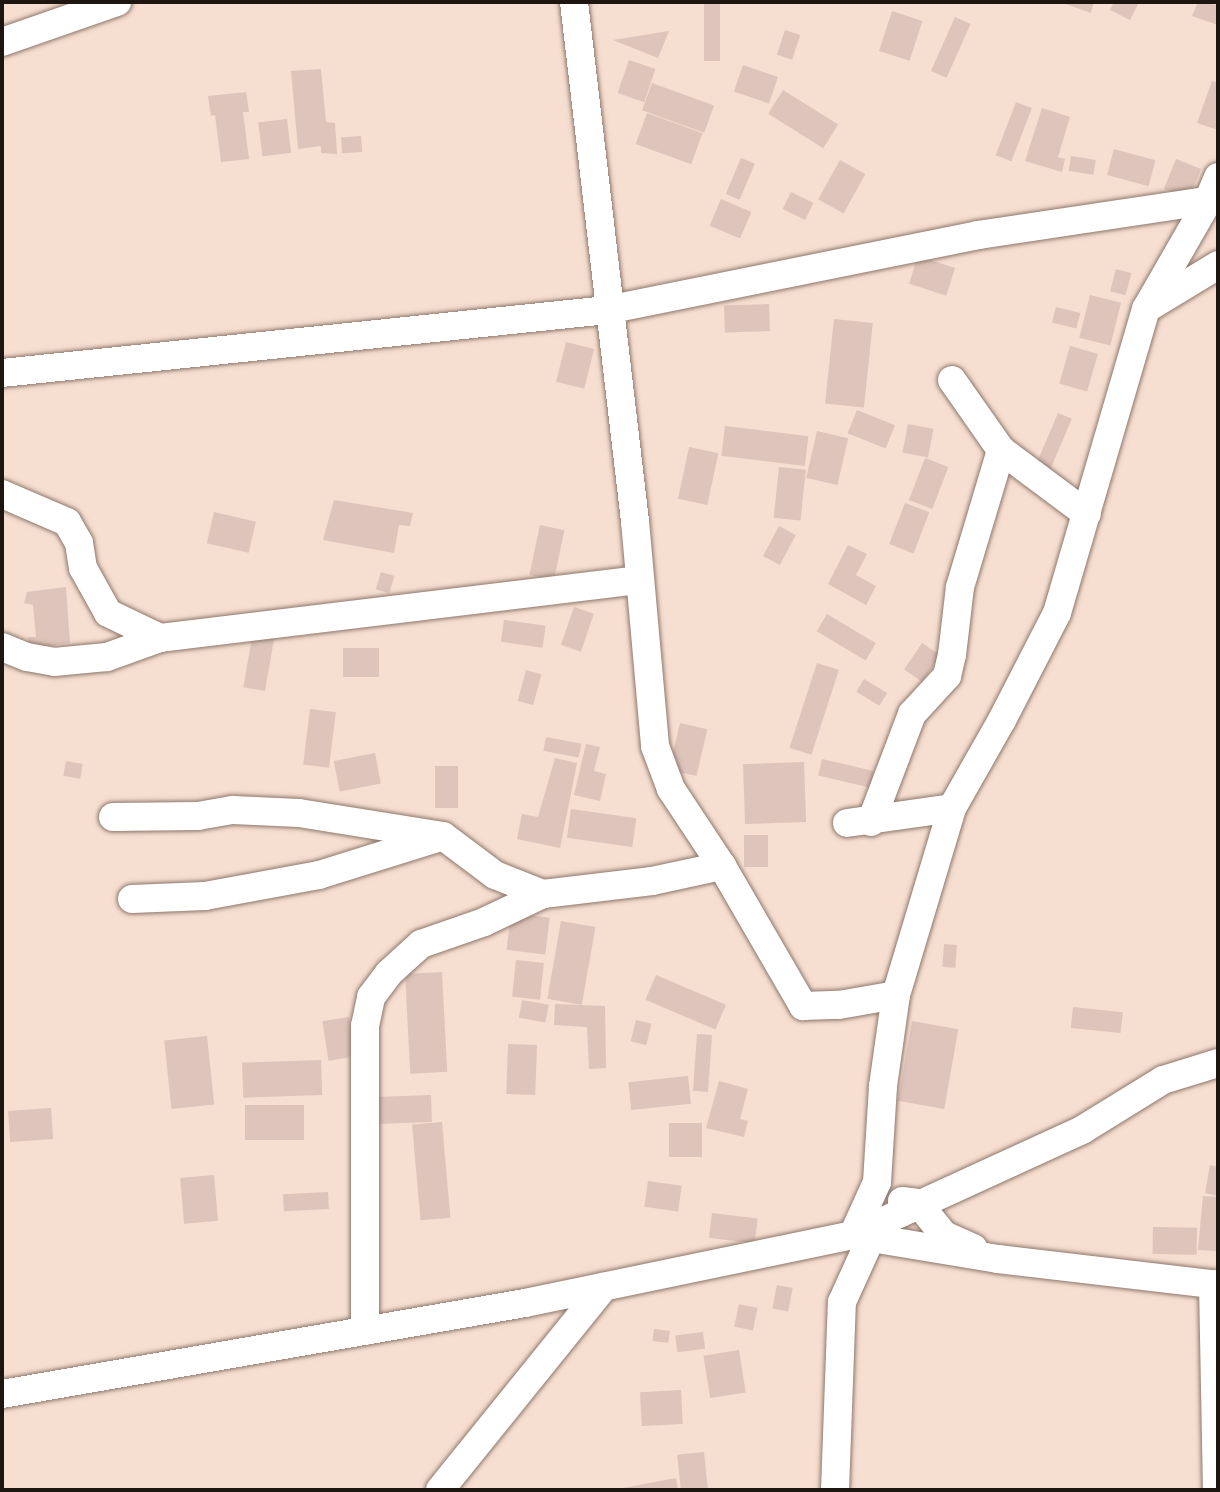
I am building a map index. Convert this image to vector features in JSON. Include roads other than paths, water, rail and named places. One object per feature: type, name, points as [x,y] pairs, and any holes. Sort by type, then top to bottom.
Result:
[{"type":"street","points":[[2,42],[117,2]]},
{"type":"street","points":[[574,2],[607,310],[635,521],[655,746],[671,789],[722,866],[803,1006],[839,1005],[896,995]]},
{"type":"street","points":[[2,373],[607,310],[978,235],[1215,192]]},
{"type":"street","points":[[835,1490],[842,1302],[877,1182],[883,1086],[896,995],[953,808],[1057,613],[1146,309],[1215,192]]},
{"type":"street","points":[[1146,309],[1218,265]]},
{"type":"street","points":[[952,380],[1001,450],[1087,514]]},
{"type":"street","points":[[953,808],[859,822],[912,714],[947,676],[960,586],[1001,450]]},
{"type":"street","points":[[2,494],[67,522],[79,543],[83,568],[108,612],[160,638]]},
{"type":"street","points":[[2,648],[27,657],[54,662],[107,657],[160,638],[639,580]]},
{"type":"street","points":[[113,817],[198,816],[233,810],[299,813],[443,836],[495,875],[543,894]]},
{"type":"street","points":[[132,899],[205,897],[319,875],[443,836]]},
{"type":"street","points":[[365,1331],[365,1026],[370,997],[389,973],[421,944],[484,922],[543,894],[652,881],[722,866]]},
{"type":"street","points":[[862,1237],[918,1203],[1082,1130],[1163,1080],[1218,1063]]},
{"type":"street","points":[[877,1182],[902,1201],[918,1203],[944,1235],[998,1259]]},
{"type":"street","points":[[2,1394],[365,1331],[862,1237],[998,1259],[1215,1285],[1217,1490]]},
{"type":"street","points":[[440,1490],[604,1287]]}]
